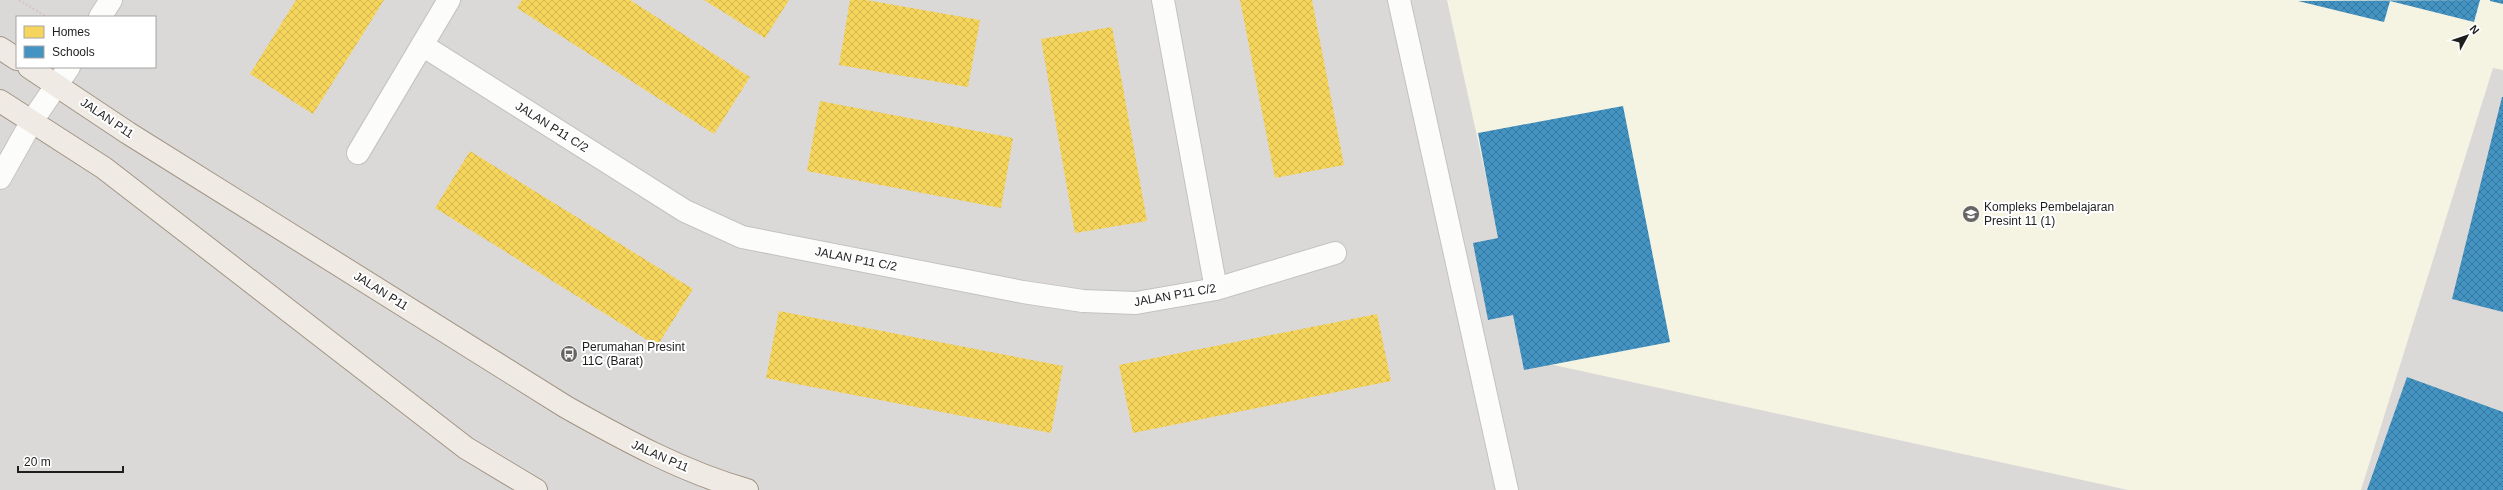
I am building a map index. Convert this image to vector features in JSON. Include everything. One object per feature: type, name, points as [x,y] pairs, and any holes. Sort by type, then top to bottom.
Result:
[{"type":"main road","points":[[0,48],[16,58]]},
{"type":"main road","name":"JALAN P11","points":[[32,68],[128,132],[566,407],[625,440],[679,465],[747,490]]},
{"type":"main road","points":[[0,101],[104,168],[466,448],[536,490]]},
{"type":"street","points":[[101,16],[111,0]]},
{"type":"street","points":[[358,153],[449,0]]},
{"type":"street","points":[[1163,0],[1216,289]]},
{"type":"street","points":[[1399,0],[1507,490]]},
{"type":"street","name":"JALAN P11 C/2","points":[[422,45],[685,210],[742,237],[1083,301],[1136,304],[1216,289],[1335,253]]},
{"type":"street","points":[[0,178],[32,121],[68,68]]},
{"type":"path","points":[[19,0],[45,16]]},
{"type":"shaded area","points":[[0,0],[2503,0],[2503,490],[0,490]]},
{"type":"shaded area","name":"Kompleks Pembelajaran Presint 11 (1)","points":[[1447,0],[2503,0],[2503,70],[2493,68],[2361,490],[2128,490],[1526,359]]},
{"type":"building: Homes","points":[[296,0],[384,0],[313,114],[250,74]]},
{"type":"building: Homes","points":[[522,0],[630,0],[750,77],[714,134],[517,8]]},
{"type":"building: Homes","points":[[704,0],[789,0],[765,38]]},
{"type":"building: Homes","points":[[850,0],[866,0],[980,20],[968,87],[839,65]]},
{"type":"building: Homes","points":[[1240,0],[1312,0],[1344,165],[1275,178]]},
{"type":"building: Homes","points":[[1112,27],[1147,221],[1075,233],[1041,39]]},
{"type":"building: Homes","points":[[820,101],[1013,138],[1001,208],[807,171]]},
{"type":"building: Homes","points":[[470,151],[693,289],[657,346],[435,208]]},
{"type":"building: Homes","points":[[779,311],[1063,366],[1051,433],[766,378]]},
{"type":"building: Homes","points":[[1377,314],[1391,381],[1133,433],[1119,365]]},
{"type":"building: Schools","points":[[2480,0],[2474,22],[2390,1],[2384,22],[2298,1]]},
{"type":"building: Schools","points":[[2503,0],[2503,4],[2490,1]]},
{"type":"building: Schools","points":[[2503,97],[2503,312],[2452,299]]},
{"type":"building: Schools","points":[[1623,106],[1670,342],[1524,370],[1513,315],[1488,320],[1473,243],[1498,238],[1478,133]]},
{"type":"building: Schools","points":[[2407,377],[2503,412],[2503,490],[2367,490]]},
{"type":"place","name":"Kompleks Pembelajaran Presint 11 (1)","points":[[1971,214]]},
{"type":"place","name":"Perumahan Presint 11C (Barat)","points":[[569,354]]}]
